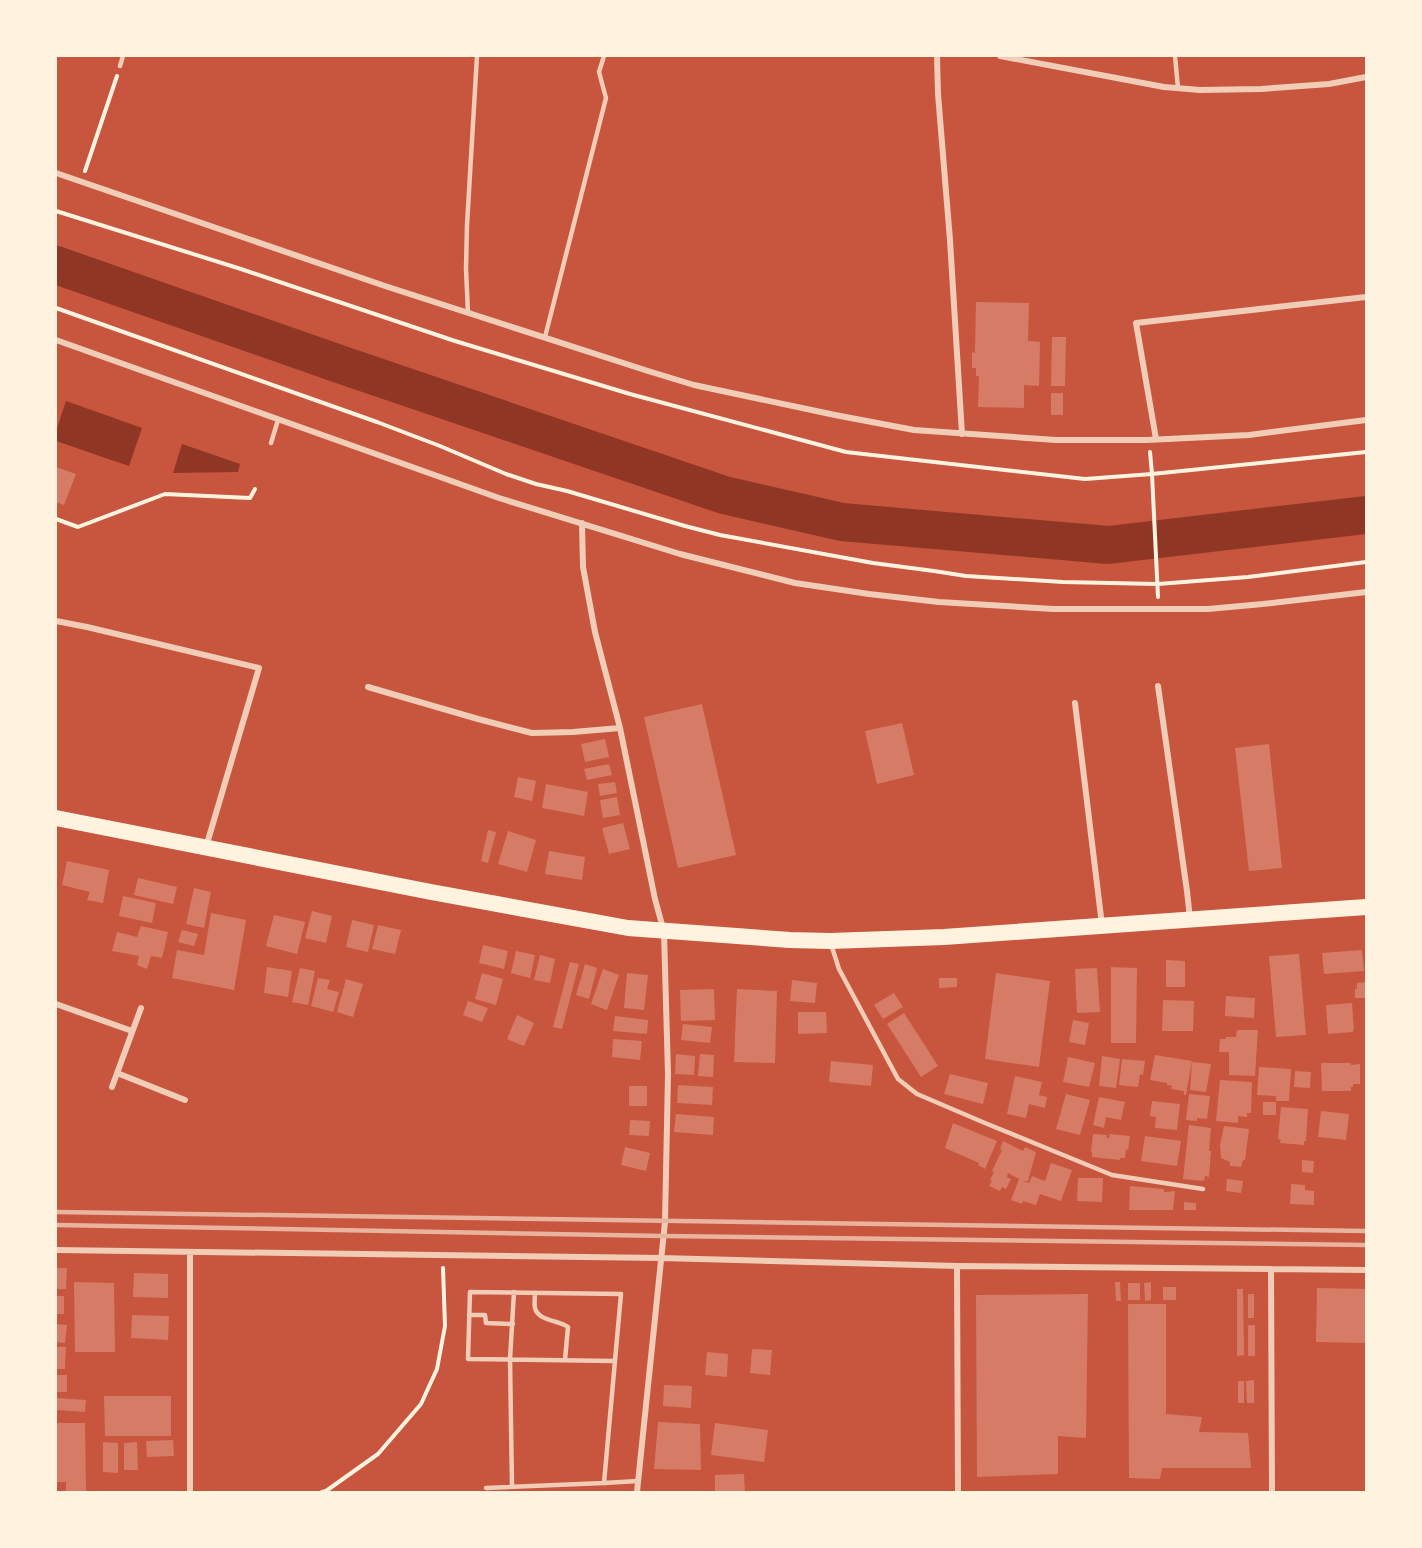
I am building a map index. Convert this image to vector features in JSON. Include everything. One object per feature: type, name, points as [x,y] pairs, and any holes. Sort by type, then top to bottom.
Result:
[{"type":"highway","points":[[56,818],[612,925],[664,932],[830,941],[955,936],[1366,907]]},
{"type":"street","points":[[937,56],[962,434]]},
{"type":"street","points":[[1000,56],[1178,88],[1261,89],[1329,84],[1366,76]]},
{"type":"street","points":[[56,173],[385,286],[694,385],[914,430],[1056,440],[1147,440],[1249,435],[1366,420]]},
{"type":"street","points":[[1156,439],[1136,323],[1366,297]]},
{"type":"street","points":[[56,340],[489,495],[680,554],[795,583],[939,602],[1053,609],[1198,609],[1366,592]]},
{"type":"street","points":[[582,523],[583,567],[596,632],[620,728],[664,932],[668,1074],[665,1222],[637,1492]]},
{"type":"street","points":[[56,621],[259,668],[206,848]]},
{"type":"street","points":[[1158,686],[1190,919]]},
{"type":"street","points":[[368,687],[532,733],[620,728]]},
{"type":"street","points":[[1075,703],[1102,925]]},
{"type":"street","points":[[56,1004],[132,1031]]},
{"type":"street","points":[[112,1087],[141,1008]]},
{"type":"street","points":[[117,1072],[185,1100]]},
{"type":"street","points":[[56,1250],[661,1258],[957,1266],[1366,1270]]},
{"type":"street","points":[[190,1252],[190,1492]]},
{"type":"street","points":[[957,1266],[958,1492]]},
{"type":"street","points":[[1271,1269],[1272,1492]]},
{"type":"lane","points":[[120,66],[123,56]]},
{"type":"lane","points":[[468,313],[467,225],[477,56]]},
{"type":"lane","points":[[545,337],[606,98],[599,72],[604,56]]},
{"type":"lane","points":[[1175,56],[1178,88]]},
{"type":"lane","points":[[271,443],[278,420]]},
{"type":"lane","points":[[830,941],[839,969],[898,1079],[918,1094],[1112,1175],[1203,1189]]},
{"type":"lane","points":[[604,1483],[615,1361],[621,1294],[470,1292],[468,1359],[615,1361]]},
{"type":"lane","points":[[512,1486],[510,1359],[514,1292]]},
{"type":"lane","points":[[535,1293],[535,1308],[540,1316],[568,1327],[565,1360]]},
{"type":"lane","points":[[469,1315],[485,1315],[486,1323],[513,1324]]},
{"type":"lane","points":[[486,1488],[638,1481]]},
{"type":"path","points":[[81,182],[120,66]]},
{"type":"path","points":[[56,308],[366,418],[506,474],[720,535],[873,563],[966,576],[1063,582],[1158,584],[1248,577],[1366,562]]},
{"type":"path","points":[[1147,440],[1153,480],[1158,584]]},
{"type":"path","points":[[56,519],[78,527],[165,494],[250,498],[255,489]]},
{"type":"path","points":[[322,1492],[378,1454],[420,1404],[437,1369],[445,1326],[443,1268]]},
{"type":"shaded area","points":[[66,401],[142,428],[129,466],[56,441],[56,431]]},
{"type":"shaded area","points":[[182,444],[240,464],[238,472],[173,473]]},
{"type":"building","points":[[976,302],[1029,303],[1028,341],[1040,342],[1039,386],[1024,385],[1024,408],[978,407],[979,376],[976,376],[976,368],[972,368],[972,352],[975,353]]},
{"type":"building","points":[[1052,337],[1066,337],[1065,386],[1051,386]]},
{"type":"building","points":[[1051,393],[1063,393],[1063,415],[1051,415]]},
{"type":"building","points":[[56,467],[76,474],[64,505],[56,502]]},
{"type":"building","points":[[702,704],[736,855],[678,868],[644,717]]},
{"type":"building","points":[[902,723],[914,775],[877,784],[865,731]]},
{"type":"building","points":[[605,739],[609,757],[585,762],[581,744]]},
{"type":"building","points":[[1269,744],[1282,868],[1249,871],[1235,748]]},
{"type":"building","points":[[609,764],[612,775],[587,780],[584,769]]},
{"type":"building","points":[[518,777],[536,781],[532,801],[514,797]]},
{"type":"building","points":[[615,782],[617,793],[600,796],[598,784]]},
{"type":"building","points":[[546,784],[588,792],[584,816],[542,808]]},
{"type":"building","points":[[617,797],[620,815],[603,818],[600,800]]},
{"type":"building","points":[[623,823],[630,849],[609,854],[602,828]]},
{"type":"building","points":[[488,830],[496,832],[488,863],[481,861]]},
{"type":"building","points":[[508,831],[536,840],[527,872],[498,864]]},
{"type":"building","points":[[549,851],[585,857],[582,880],[545,874]]},
{"type":"building","points":[[67,861],[109,870],[103,903],[87,900],[90,892],[62,885]]},
{"type":"building","points":[[138,878],[177,887],[173,904],[134,895]]},
{"type":"building","points":[[194,888],[211,892],[204,928],[186,924]]},
{"type":"building","points":[[123,896],[156,903],[152,923],[119,916]]},
{"type":"building","points":[[312,911],[332,916],[326,943],[305,938]]},
{"type":"building","points":[[211,913],[246,920],[234,990],[172,978],[177,950],[204,955]]},
{"type":"building","points":[[274,915],[305,922],[297,954],[266,946]]},
{"type":"building","points":[[352,920],[374,925],[368,952],[346,947]]},
{"type":"building","points":[[378,925],[401,930],[395,954],[372,949]]},
{"type":"building","points":[[141,926],[168,932],[162,958],[151,956],[147,969],[137,965],[139,956],[112,951],[117,932],[137,937]]},
{"type":"building","points":[[182,930],[198,934],[194,946],[178,942]]},
{"type":"building","points":[[483,945],[508,951],[504,969],[479,963]]},
{"type":"building","points":[[1362,950],[1364,971],[1324,974],[1322,953]]},
{"type":"building","points":[[516,951],[535,955],[530,978],[511,973]]},
{"type":"building","points":[[1299,954],[1306,1035],[1276,1037],[1269,956]]},
{"type":"building","points":[[540,955],[555,959],[550,983],[534,980]]},
{"type":"building","points":[[1166,960],[1185,961],[1185,987],[1166,987]]},
{"type":"building","points":[[570,962],[579,964],[562,1029],[553,1027]]},
{"type":"building","points":[[585,964],[597,968],[589,999],[576,995]]},
{"type":"building","points":[[267,967],[292,971],[288,997],[264,993]]},
{"type":"building","points":[[1111,967],[1137,968],[1136,1043],[1111,1043]]},
{"type":"building","points":[[300,968],[315,971],[308,1005],[292,1002]]},
{"type":"building","points":[[1097,968],[1100,1012],[1077,1013],[1075,969]]},
{"type":"building","points":[[603,969],[619,975],[607,1010],[591,1004]]},
{"type":"building","points":[[482,973],[503,979],[496,1005],[475,999]]},
{"type":"building","points":[[627,973],[648,975],[644,1010],[624,1008]]},
{"type":"building","points":[[996,973],[1050,981],[1039,1067],[985,1059]]},
{"type":"building","points":[[318,978],[330,980],[327,989],[339,992],[333,1012],[311,1006]]},
{"type":"building","points":[[939,978],[957,978],[957,987],[939,988]]},
{"type":"building","points":[[346,979],[363,984],[353,1017],[337,1012]]},
{"type":"building","points":[[792,980],[817,983],[815,1003],[790,1001]]},
{"type":"building","points":[[1366,982],[1366,998],[1355,998],[1357,983]]},
{"type":"building","points":[[714,989],[715,1020],[681,1021],[680,990]]},
{"type":"building","points":[[737,989],[777,991],[775,1063],[734,1062]]},
{"type":"building","points":[[894,993],[903,1007],[883,1019],[874,1005]]},
{"type":"building","points":[[1226,996],[1255,998],[1254,1018],[1225,1016]]},
{"type":"building","points":[[1163,1000],[1194,1001],[1193,1031],[1162,1031]]},
{"type":"building","points":[[468,1001],[488,1008],[482,1022],[463,1015]]},
{"type":"building","points":[[1352,1003],[1353,1032],[1328,1034],[1326,1005]]},
{"type":"building","points":[[798,1012],[826,1012],[827,1033],[798,1034]]},
{"type":"building","points":[[904,1013],[938,1066],[921,1077],[887,1024]]},
{"type":"building","points":[[517,1015],[534,1023],[524,1046],[507,1039]]},
{"type":"building","points":[[615,1016],[648,1020],[647,1034],[613,1031]]},
{"type":"building","points":[[1073,1020],[1089,1023],[1085,1045],[1069,1042]]},
{"type":"building","points":[[683,1024],[712,1027],[710,1043],[681,1040]]},
{"type":"building","points":[[1237,1030],[1258,1030],[1255,1076],[1229,1075],[1229,1052],[1219,1052],[1220,1039],[1236,1037]]},
{"type":"building","points":[[613,1039],[642,1041],[640,1060],[612,1057]]},
{"type":"building","points":[[676,1054],[695,1056],[694,1075],[675,1074]]},
{"type":"building","points":[[700,1054],[714,1055],[713,1077],[698,1076]]},
{"type":"building","points":[[1155,1055],[1192,1061],[1186,1095],[1184,1091],[1171,1089],[1172,1086],[1167,1083],[1150,1080]]},
{"type":"building","points":[[1102,1056],[1120,1059],[1116,1088],[1099,1086]]},
{"type":"building","points":[[1068,1057],[1095,1063],[1089,1087],[1063,1082]]},
{"type":"building","points":[[1122,1059],[1145,1061],[1138,1087],[1119,1085]]},
{"type":"building","points":[[831,1061],[873,1065],[871,1086],[829,1082]]},
{"type":"building","points":[[1192,1062],[1211,1064],[1206,1092],[1190,1090]]},
{"type":"building","points":[[1321,1063],[1360,1064],[1360,1084],[1353,1084],[1351,1091],[1322,1091]]},
{"type":"building","points":[[1259,1067],[1291,1069],[1289,1101],[1276,1101],[1276,1096],[1257,1095]]},
{"type":"building","points":[[1295,1071],[1311,1072],[1310,1088],[1294,1087]]},
{"type":"building","points":[[950,1074],[988,1083],[983,1104],[944,1094]]},
{"type":"building","points":[[1015,1076],[1042,1082],[1039,1095],[1047,1097],[1045,1108],[1029,1104],[1026,1118],[1007,1114]]},
{"type":"building","points":[[1220,1080],[1252,1082],[1251,1113],[1247,1113],[1247,1117],[1238,1116],[1238,1123],[1216,1121]]},
{"type":"building","points":[[678,1085],[713,1087],[712,1105],[677,1103]]},
{"type":"building","points":[[629,1086],[647,1086],[647,1106],[629,1106]]},
{"type":"building","points":[[1066,1094],[1090,1100],[1080,1135],[1056,1129]]},
{"type":"building","points":[[1189,1094],[1210,1096],[1207,1119],[1186,1120]]},
{"type":"building","points":[[1099,1097],[1125,1102],[1121,1120],[1106,1117],[1104,1128],[1093,1125]]},
{"type":"building","points":[[1152,1101],[1180,1104],[1177,1130],[1155,1128],[1156,1117],[1150,1116]]},
{"type":"building","points":[[1263,1102],[1276,1102],[1276,1115],[1263,1115]]},
{"type":"building","points":[[1281,1107],[1308,1109],[1304,1145],[1280,1143],[1281,1140],[1278,1139]]},
{"type":"building","points":[[1321,1111],[1349,1114],[1346,1140],[1318,1137]]},
{"type":"building","points":[[676,1114],[714,1117],[713,1135],[674,1132]]},
{"type":"building","points":[[630,1120],[650,1121],[649,1136],[629,1135]]},
{"type":"building","points":[[953,1123],[997,1141],[985,1169],[978,1165],[979,1163],[945,1148]]},
{"type":"building","points":[[1189,1125],[1211,1128],[1209,1177],[1205,1176],[1204,1181],[1183,1179]]},
{"type":"building","points":[[1224,1126],[1249,1129],[1245,1160],[1241,1167],[1230,1166],[1230,1162],[1221,1158],[1220,1145]]},
{"type":"building","points":[[1093,1134],[1107,1135],[1106,1138],[1109,1138],[1110,1134],[1130,1136],[1125,1158],[1120,1158],[1120,1160],[1092,1157]]},
{"type":"building","points":[[1145,1136],[1181,1141],[1177,1166],[1141,1161]]},
{"type":"building","points":[[1003,1141],[1023,1151],[1025,1147],[1036,1152],[1028,1181],[1023,1181],[1029,1183],[1032,1176],[1045,1181],[1051,1163],[1072,1170],[1061,1201],[1040,1194],[1036,1205],[1011,1200],[1019,1179],[1008,1173],[1007,1177],[1011,1179],[1006,1189],[1002,1187],[1000,1191],[989,1186]]},
{"type":"building","points":[[625,1147],[650,1153],[646,1171],[621,1165]]},
{"type":"building","points":[[1302,1160],[1314,1161],[1313,1173],[1302,1172]]},
{"type":"building","points":[[1078,1178],[1103,1178],[1102,1202],[1077,1201]]},
{"type":"building","points":[[1227,1179],[1243,1181],[1241,1193],[1226,1191]]},
{"type":"building","points":[[1291,1184],[1305,1185],[1305,1190],[1314,1191],[1314,1205],[1290,1204]]},
{"type":"building","points":[[1130,1186],[1164,1189],[1164,1192],[1175,1191],[1173,1210],[1129,1210]]},
{"type":"building","points":[[1184,1202],[1196,1203],[1196,1210],[1184,1210]]},
{"type":"building","points":[[56,1268],[67,1268],[66,1289],[56,1289]]},
{"type":"building","points":[[134,1273],[168,1274],[168,1298],[133,1297]]},
{"type":"building","points":[[74,1282],[114,1283],[115,1352],[75,1352]]},
{"type":"building","points":[[1115,1282],[1120,1282],[1121,1301],[1116,1301]]},
{"type":"building","points":[[1151,1282],[1151,1300],[1145,1301],[1144,1283]]},
{"type":"building","points":[[1128,1283],[1140,1283],[1140,1300],[1128,1300]]},
{"type":"building","points":[[1163,1287],[1176,1287],[1176,1300],[1163,1300]]},
{"type":"building","points":[[1317,1288],[1366,1289],[1366,1343],[1316,1342]]},
{"type":"building","points":[[1237,1289],[1243,1289],[1244,1355],[1237,1356]]},
{"type":"building","points":[[1088,1294],[1086,1438],[1058,1436],[1058,1474],[977,1477],[976,1295]]},
{"type":"building","points":[[1248,1294],[1254,1294],[1254,1318],[1248,1318]]},
{"type":"building","points":[[56,1296],[64,1296],[64,1314],[56,1314]]},
{"type":"building","points":[[1128,1304],[1166,1304],[1166,1414],[1202,1417],[1199,1432],[1248,1433],[1251,1468],[1162,1468],[1160,1479],[1129,1478]]},
{"type":"building","points":[[132,1315],[169,1316],[168,1340],[131,1338]]},
{"type":"building","points":[[56,1324],[67,1325],[65,1343],[56,1342]]},
{"type":"building","points":[[1248,1325],[1255,1325],[1255,1356],[1248,1356]]},
{"type":"building","points":[[56,1347],[66,1347],[65,1369],[56,1369]]},
{"type":"building","points":[[752,1349],[772,1350],[770,1375],[750,1373]]},
{"type":"building","points":[[707,1352],[728,1354],[727,1377],[705,1375]]},
{"type":"building","points":[[56,1375],[67,1375],[67,1392],[56,1392]]},
{"type":"building","points":[[1254,1380],[1254,1403],[1247,1403],[1246,1381]]},
{"type":"building","points":[[1238,1381],[1244,1381],[1244,1403],[1238,1403]]},
{"type":"building","points":[[664,1385],[692,1386],[691,1408],[663,1406]]},
{"type":"building","points":[[104,1396],[171,1396],[171,1436],[105,1436]]},
{"type":"building","points":[[57,1398],[86,1400],[85,1412],[56,1410]]},
{"type":"building","points":[[658,1422],[700,1424],[701,1470],[654,1469]]},
{"type":"building","points":[[56,1423],[85,1423],[86,1492],[66,1492],[66,1482],[56,1482]]},
{"type":"building","points":[[715,1423],[768,1430],[764,1462],[711,1455]]},
{"type":"building","points":[[173,1440],[174,1456],[147,1457],[146,1441]]},
{"type":"building","points":[[103,1442],[118,1443],[118,1473],[103,1472]]},
{"type":"building","points":[[137,1442],[138,1470],[124,1470],[124,1443]]},
{"type":"building","points":[[744,1474],[745,1492],[715,1492],[715,1475]]},
{"type":"waterway","points":[[56,265],[724,495],[842,522],[1108,545],[1366,515]]},
{"type":"railway","points":[[56,1212],[1366,1231]]},
{"type":"railway","points":[[56,1225],[1366,1245]]}]
